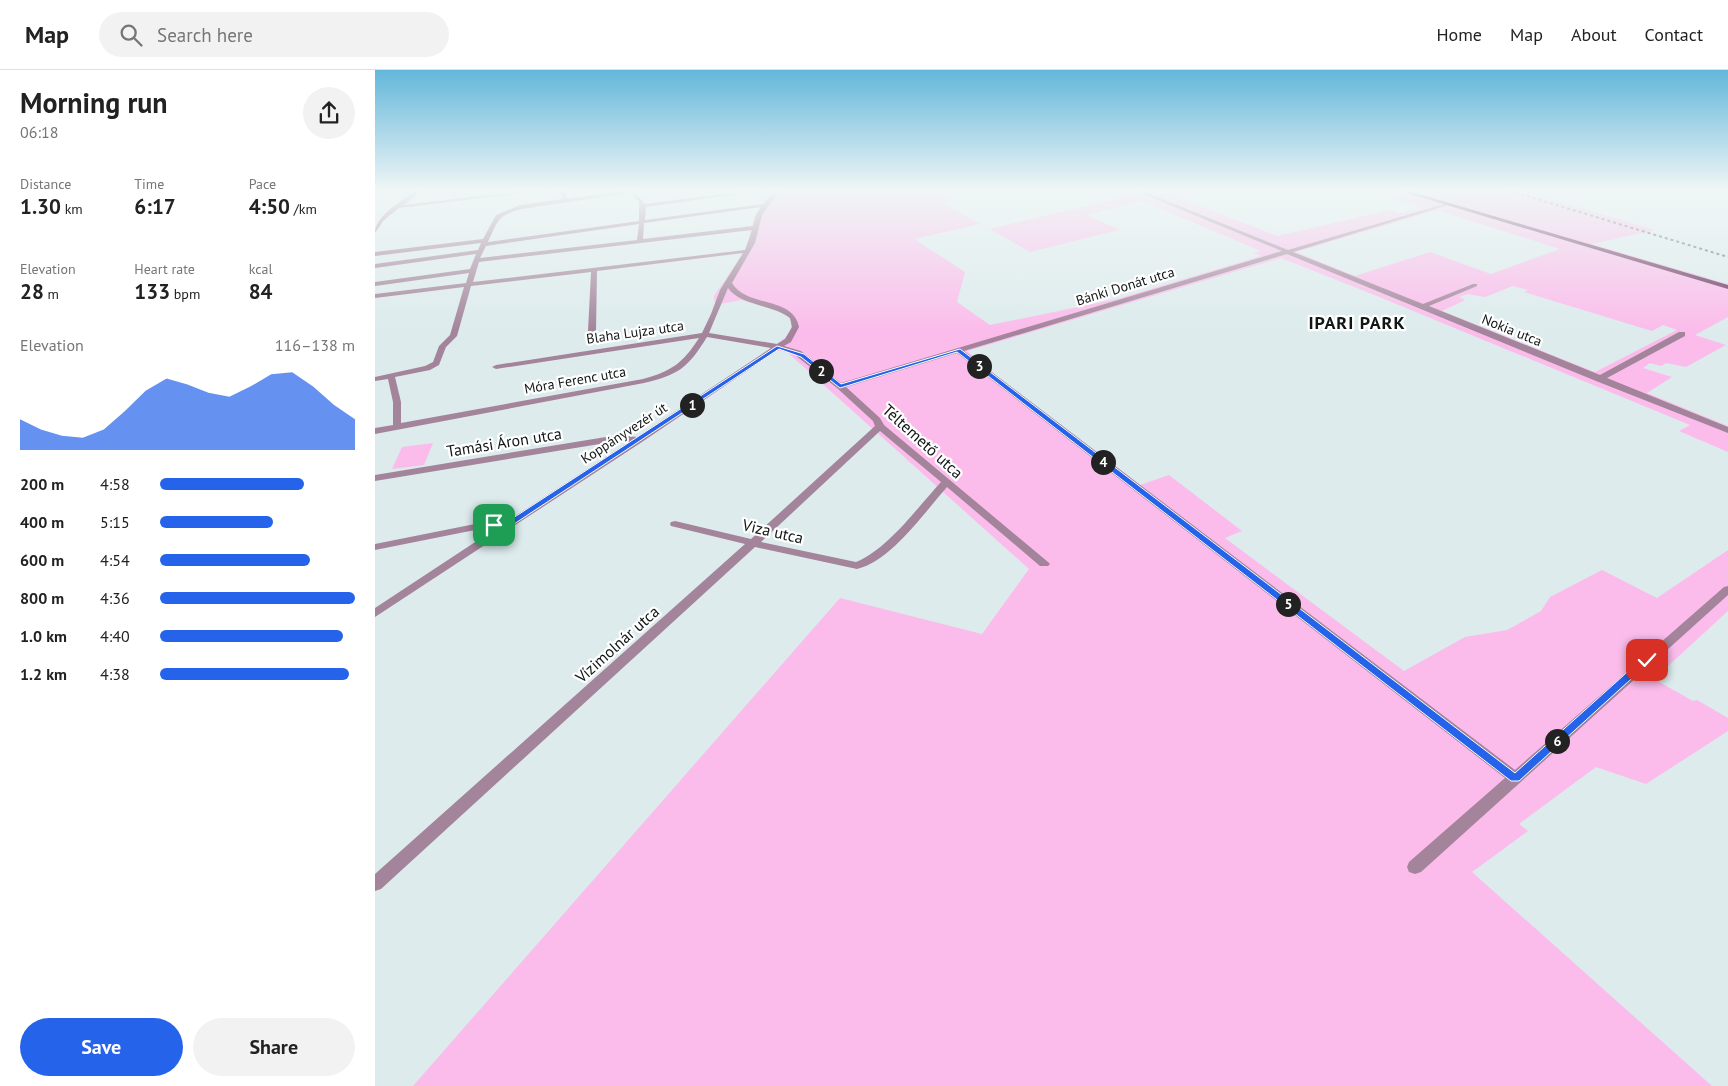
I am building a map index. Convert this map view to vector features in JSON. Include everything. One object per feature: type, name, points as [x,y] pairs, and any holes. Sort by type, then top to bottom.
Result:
[{"type":"main road","points":[[1556,236],[1728,287]]},
{"type":"street","points":[[375,379],[435,365],[443,346],[453,336],[472,271],[488,236]]},
{"type":"street","points":[[375,254],[529,236]]},
{"type":"street","points":[[640,236],[640,242]]},
{"type":"street","points":[[476,260],[686,236]]},
{"type":"street","points":[[741,297],[732,290],[729,283],[748,252],[753,236]]},
{"type":"street","name":"Nokia utca","points":[[1250,236],[1728,430]]},
{"type":"street","name":"Bánki Donát utca","points":[[840,386],[1336,236]]},
{"type":"street","points":[[375,266],[480,252]]},
{"type":"street","points":[[375,296],[748,252]]},
{"type":"street","points":[[375,284],[472,271]]},
{"type":"street","points":[[593,331],[594,271]]},
{"type":"street","name":"Móra Ferenc utca","points":[[375,431],[660,377],[681,366],[705,335],[720,302],[720,294],[729,283]]},
{"type":"street","points":[[1422,306],[1475,285]]},
{"type":"street","points":[[720,302],[741,297]]},
{"type":"street","name":"Koppányvezér út","points":[[375,613],[779,347],[793,333],[795,327],[794,319],[789,313],[781,308],[741,297]]},
{"type":"street","points":[[1599,379],[1681,334]]},
{"type":"street","name":"Blaha Lujza utca","points":[[496,367],[587,351],[705,335],[779,347]]},
{"type":"street","name":"Téltemető utca","points":[[779,347],[803,356],[840,386],[877,420],[880,426],[1044,564]]},
{"type":"street","points":[[958,350],[1515,778]]},
{"type":"street","points":[[391,376],[397,402],[397,426]]},
{"type":"street","name":"Vízimolnár utca","points":[[375,884],[753,544],[880,426]]},
{"type":"street","name":"Tamási Áron utca","points":[[375,478],[618,438],[639,440]]},
{"type":"street","name":"Viza utca","points":[[675,524],[753,544],[849,565],[864,564],[880,553],[946,482]]},
{"type":"street","points":[[375,547],[475,527],[512,522]]},
{"type":"street","points":[[1415,867],[1728,589]]},
{"type":"shaded area","points":[[749,236],[925,236],[914,239],[965,272],[957,302],[990,325],[1117,299],[1261,256],[1254,253],[1261,251],[1226,236],[1348,236],[1296,252],[1355,276],[1430,252],[1491,274],[1560,249],[1520,236],[1626,236],[1592,244],[1728,284],[1728,317],[1695,335],[1726,345],[1686,367],[1666,363],[1661,366],[1650,363],[1643,368],[1672,377],[1647,393],[1728,426],[1728,452],[1679,431],[1690,425],[1281,258],[967,351],[1019,394],[1140,485],[1169,475],[1242,531],[1225,538],[1404,671],[1465,637],[1507,630],[1541,611],[1550,597],[1602,570],[1657,598],[1728,550],[1728,611],[1654,679],[1728,718],[1728,731],[1646,784],[1596,767],[1519,824],[1528,831],[1472,872],[1712,1086],[413,1086],[840,598],[982,634],[1029,569],[787,352],[769,349],[785,338],[791,330],[791,321],[786,314],[741,300],[715,305],[714,296],[747,248]],"holes":[[[1513,286],[1528,290],[1524,292],[1652,331],[1663,325],[1677,330],[1595,372],[1442,311],[1465,300],[1459,297],[1468,294],[1485,297]]]},
{"type":"shaded area","points":[[1003,236],[1093,236],[1030,252]]},
{"type":"shaded area","points":[[433,443],[424,465],[392,469],[402,447]]},
{"type":"railway","points":[[1660,236],[1728,257]]},
{"type":"district","name":"IPARI PARK","points":[[1357,323]]},
{"type":"route","points":[[494,525],[512,522],[779,347],[803,356],[840,386],[958,350],[1515,778],[1647,660]]}]
